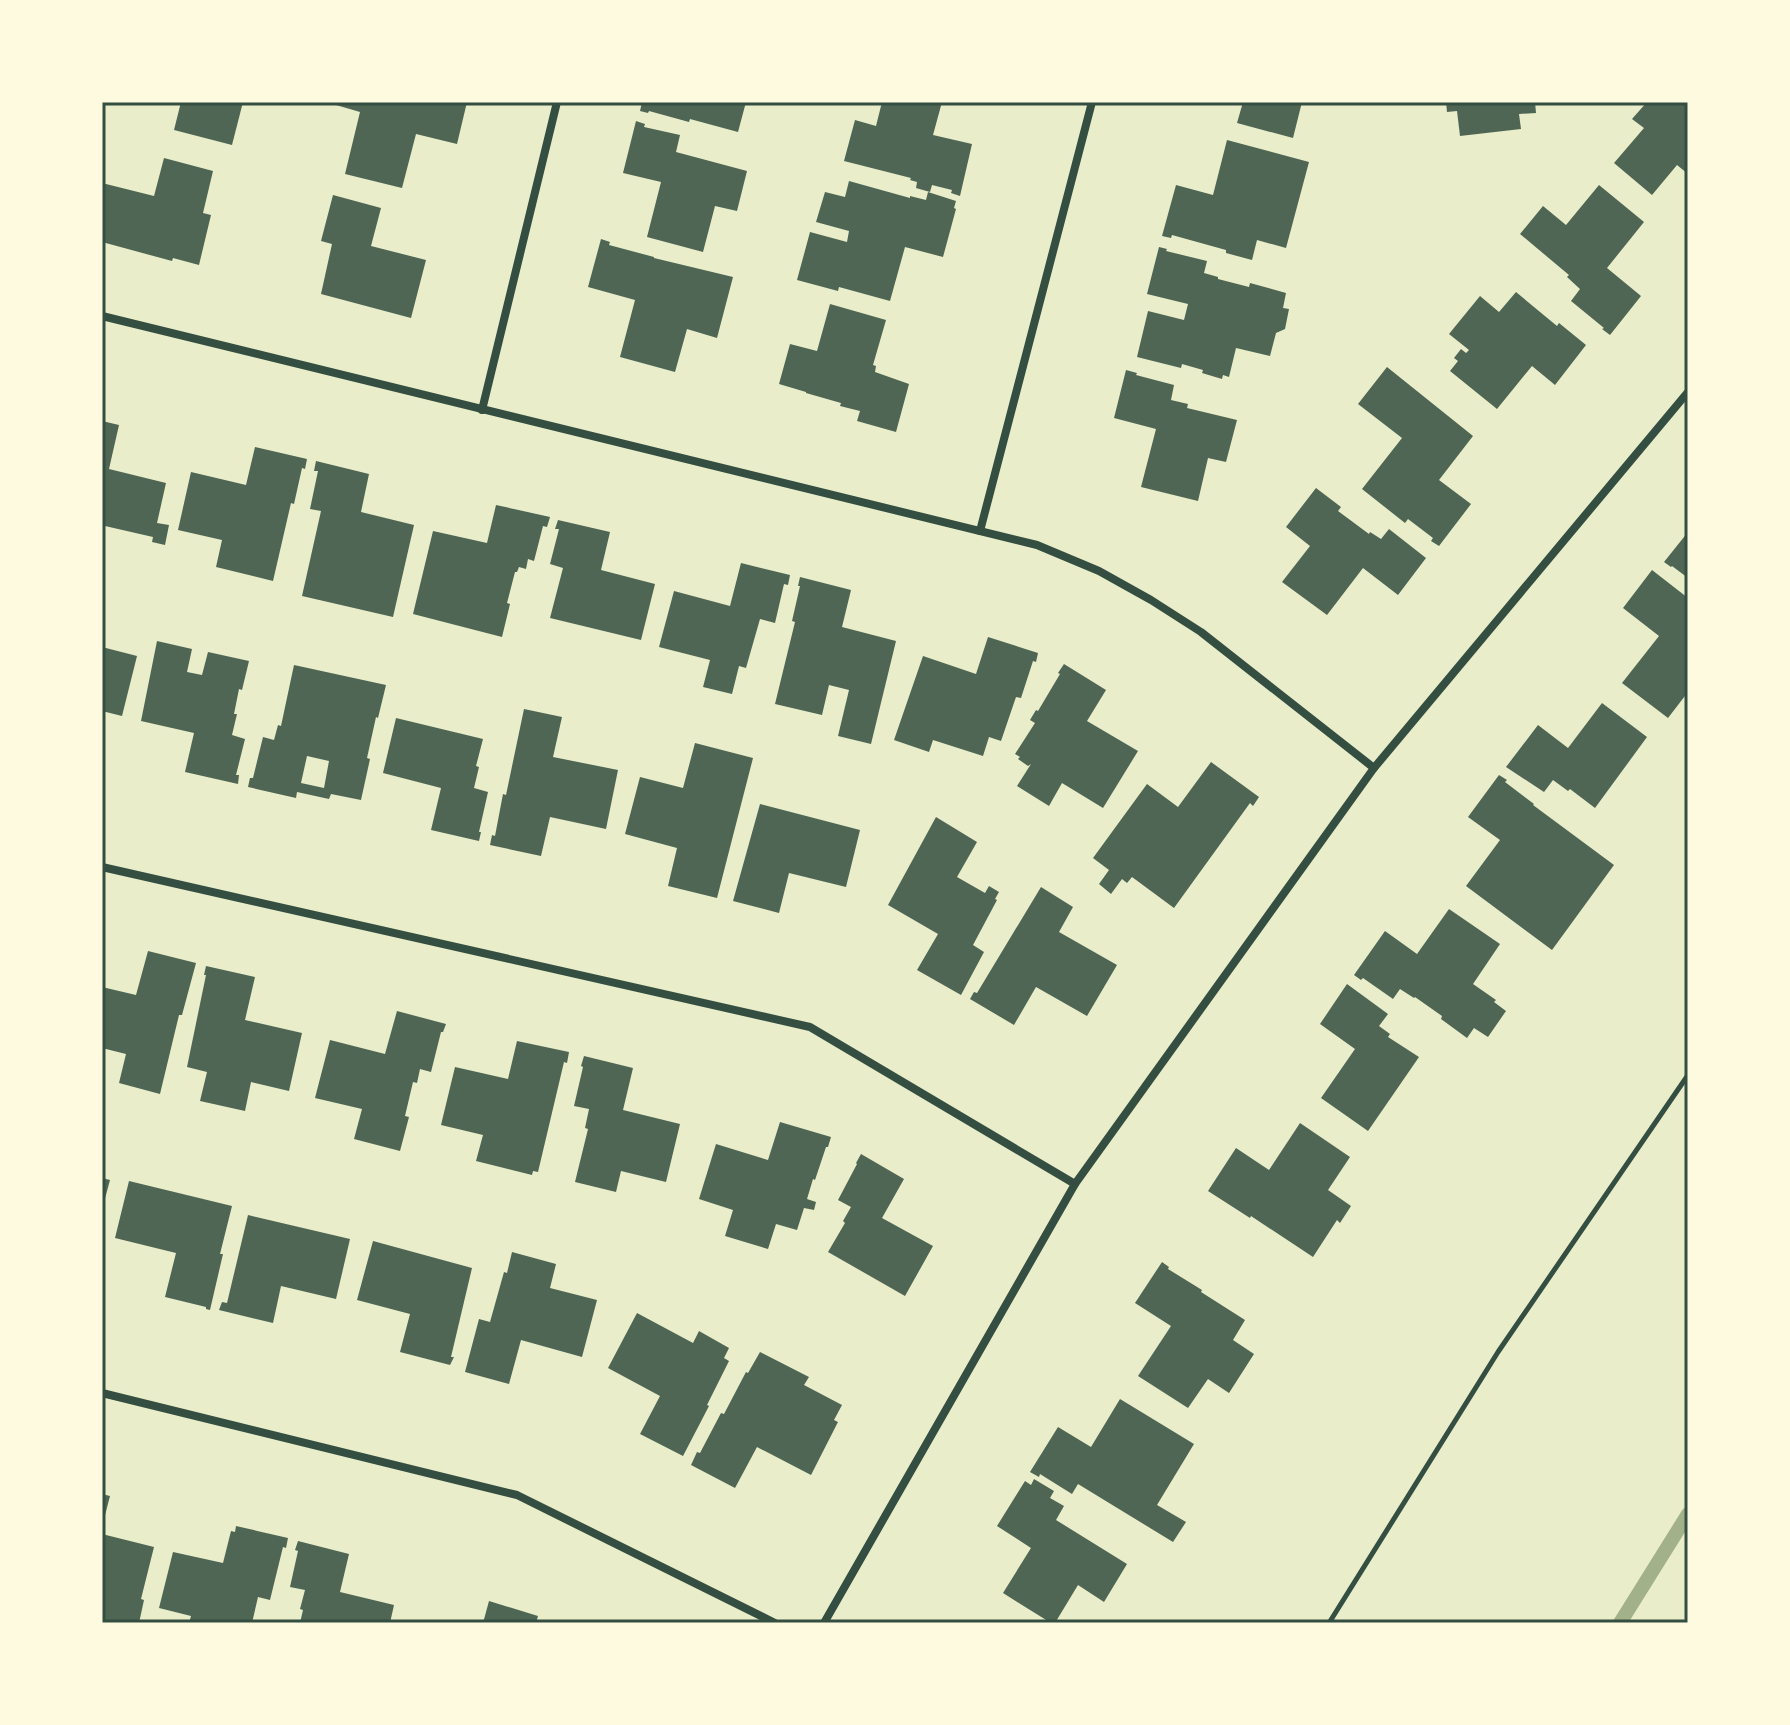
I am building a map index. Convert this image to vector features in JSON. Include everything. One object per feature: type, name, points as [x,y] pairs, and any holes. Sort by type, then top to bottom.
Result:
[{"type":"street","points":[[482,410],[557,102]]},
{"type":"street","points":[[980,531],[1092,102]]},
{"type":"street","points":[[102,316],[1037,545],[1099,571],[1201,632],[1374,768]]},
{"type":"street","points":[[824,1623],[1075,1184],[1374,768],[1688,392]]},
{"type":"street","points":[[102,867],[810,1027],[1075,1184]]},
{"type":"street","points":[[102,1393],[517,1495],[775,1623]]},
{"type":"path","points":[[1329,1623],[1498,1352],[1688,1075]]},
{"type":"building","points":[[181,102],[243,102],[232,145],[174,130]]},
{"type":"building","points":[[337,102],[467,102],[457,144],[416,134],[402,188],[345,174],[360,112],[336,105]]},
{"type":"building","points":[[642,102],[746,102],[738,132],[690,119],[689,122],[640,111]]},
{"type":"building","points":[[882,102],[942,102],[933,135],[972,144],[960,196],[951,193],[952,190],[932,185],[930,192],[916,188],[917,182],[911,178],[844,161],[855,120],[876,126]]},
{"type":"building","points":[[1243,102],[1302,102],[1293,138],[1237,123]]},
{"type":"building","points":[[1446,102],[1535,102],[1536,113],[1519,114],[1521,129],[1460,136],[1457,111],[1447,112]]},
{"type":"building","points":[[1647,102],[1688,102],[1688,174],[1677,165],[1652,195],[1614,163],[1644,128],[1632,119]]},
{"type":"building","points":[[636,121],[645,124],[644,127],[680,135],[676,152],[747,171],[737,211],[715,206],[703,252],[647,237],[661,182],[623,173]]},
{"type":"building","points":[[1227,140],[1309,162],[1286,248],[1257,240],[1252,260],[1172,235],[1171,238],[1162,236],[1176,185],[1213,195]]},
{"type":"building","points":[[164,158],[213,171],[203,213],[211,215],[199,265],[102,242],[102,183],[154,196]]},
{"type":"building","points":[[849,181],[910,198],[926,200],[928,192],[956,201],[943,257],[905,247],[890,301],[839,287],[838,291],[797,280],[810,232],[847,242],[849,231],[816,222],[825,192],[845,197]]},
{"type":"building","points":[[1599,185],[1644,222],[1607,268],[1641,296],[1610,335],[1571,301],[1580,289],[1567,277],[1569,275],[1520,234],[1543,206],[1566,225]]},
{"type":"building","points":[[333,195],[381,208],[371,246],[426,260],[411,318],[321,294],[332,244],[321,241]]},
{"type":"building","points":[[601,239],[610,242],[609,245],[654,258],[733,277],[717,338],[687,329],[675,372],[620,357],[635,300],[588,287]]},
{"type":"building","points":[[1159,247],[1207,261],[1204,273],[1218,279],[1249,287],[1250,283],[1286,293],[1283,308],[1289,309],[1285,329],[1276,333],[1270,356],[1236,348],[1229,377],[1223,375],[1222,379],[1182,364],[1181,368],[1137,357],[1148,311],[1184,320],[1188,304],[1147,294]]},
{"type":"building","points":[[1516,292],[1586,345],[1555,385],[1532,366],[1497,409],[1450,371],[1458,361],[1454,358],[1461,349],[1466,353],[1469,350],[1449,334],[1480,296],[1499,312]]},
{"type":"building","points":[[830,304],[886,320],[873,365],[876,366],[875,372],[909,384],[896,432],[857,421],[860,411],[840,406],[841,403],[779,384],[790,344],[817,351]]},
{"type":"building","points":[[1387,367],[1473,436],[1439,480],[1471,504],[1439,546],[1408,519],[1405,523],[1362,489],[1402,438],[1358,404]]},
{"type":"building","points":[[1126,370],[1174,385],[1171,400],[1188,404],[1187,408],[1237,420],[1226,462],[1208,458],[1198,501],[1141,487],[1156,429],[1114,418]]},
{"type":"building","points":[[102,421],[119,425],[109,469],[166,483],[157,523],[169,525],[165,545],[152,542],[153,537],[105,526],[102,533]]},
{"type":"building","points":[[255,447],[307,459],[294,504],[291,503],[273,581],[216,567],[222,540],[178,530],[191,472],[246,485]]},
{"type":"building","points":[[316,461],[369,474],[361,512],[414,525],[393,617],[302,596],[321,511],[310,509],[318,471],[314,471]]},
{"type":"building","points":[[1316,488],[1341,507],[1338,511],[1369,534],[1381,539],[1389,529],[1426,558],[1398,595],[1363,568],[1327,615],[1282,582],[1310,546],[1286,527]]},
{"type":"building","points":[[496,505],[550,517],[547,527],[543,526],[534,561],[528,559],[526,569],[519,567],[515,572],[502,637],[413,614],[433,531],[487,543]]},
{"type":"building","points":[[558,520],[610,532],[601,570],[655,584],[641,640],[550,618],[563,568],[550,564],[559,529],[555,529]]},
{"type":"building","points":[[1688,532],[1688,578],[1664,562]]},
{"type":"building","points":[[741,563],[790,575],[788,585],[784,584],[775,623],[760,619],[746,668],[739,666],[732,694],[703,687],[710,660],[659,647],[674,591],[730,606]]},
{"type":"building","points":[[1652,570],[1688,598],[1688,692],[1668,718],[1622,683],[1659,636],[1623,608]]},
{"type":"building","points":[[800,577],[851,590],[842,627],[896,641],[871,744],[838,736],[849,690],[829,685],[822,715],[775,704],[795,622],[792,621]]},
{"type":"building","points":[[988,637],[1038,653],[1021,698],[1016,697],[1001,741],[989,737],[983,756],[933,740],[929,752],[894,740],[923,656],[976,674]]},
{"type":"building","points":[[157,641],[192,649],[187,672],[202,675],[208,652],[249,661],[242,690],[239,689],[232,735],[245,739],[236,775],[239,775],[238,784],[185,772],[194,733],[141,721]]},
{"type":"building","points":[[102,647],[137,656],[122,716],[102,711]]},
{"type":"building","points":[[1064,664],[1106,690],[1087,721],[1138,751],[1103,808],[1062,783],[1049,806],[1017,786],[1031,764],[1028,766],[1015,754],[1035,723],[1030,720]]},
{"type":"building","points":[[294,665],[386,685],[367,758],[370,759],[361,800],[331,794],[329,799],[297,792],[296,798],[248,787],[263,737],[274,740],[278,725],[281,726]],"holes":[[[307,756],[329,761],[324,788],[301,783]]]},
{"type":"building","points":[[1602,703],[1647,737],[1595,808],[1553,780],[1544,792],[1506,767],[1538,725],[1568,748]]},
{"type":"building","points":[[524,709],[562,717],[553,757],[618,770],[606,829],[550,817],[541,856],[490,845],[492,835],[495,836],[503,794],[506,795]]},
{"type":"building","points":[[396,718],[483,739],[474,788],[488,792],[479,841],[431,830],[441,788],[383,773]]},
{"type":"building","points":[[695,743],[753,758],[717,898],[668,886],[677,848],[625,834],[640,777],[683,788]]},
{"type":"building","points":[[1211,762],[1259,797],[1253,806],[1250,803],[1174,908],[1132,877],[1127,883],[1122,879],[1111,894],[1099,884],[1109,870],[1093,858],[1147,784],[1178,807]]},
{"type":"building","points":[[1499,775],[1533,805],[1614,865],[1552,950],[1466,886],[1500,840],[1468,817]]},
{"type":"building","points":[[760,804],[860,830],[846,887],[789,873],[779,913],[733,901]]},
{"type":"building","points":[[936,817],[977,842],[957,877],[985,893],[989,886],[999,892],[973,945],[984,952],[961,995],[917,970],[938,934],[888,905]]},
{"type":"building","points":[[1041,887],[1073,907],[1059,932],[1117,965],[1087,1016],[1036,987],[1014,1025],[970,999],[974,992],[977,993]]},
{"type":"building","points":[[1449,909],[1500,944],[1473,984],[1506,1011],[1488,1037],[1474,1028],[1467,1038],[1415,997],[1400,989],[1393,999],[1354,975],[1385,931],[1417,954]]},
{"type":"building","points":[[148,951],[196,963],[182,1015],[179,1015],[160,1094],[119,1083],[126,1054],[102,1048],[102,987],[136,995]]},
{"type":"building","points":[[206,966],[255,977],[245,1020],[302,1033],[289,1091],[251,1082],[245,1111],[200,1101],[207,1072],[187,1067]]},
{"type":"building","points":[[1347,984],[1388,1014],[1379,1026],[1390,1034],[1388,1037],[1419,1057],[1368,1131],[1321,1098],[1355,1049],[1320,1024]]},
{"type":"building","points":[[397,1011],[446,1024],[431,1072],[420,1069],[417,1083],[413,1082],[405,1116],[409,1117],[400,1151],[354,1139],[362,1109],[315,1098],[330,1040],[385,1054]]},
{"type":"building","points":[[517,1041],[569,1052],[538,1172],[533,1171],[532,1175],[476,1161],[483,1135],[441,1125],[455,1067],[508,1079]]},
{"type":"building","points":[[584,1056],[633,1068],[623,1110],[680,1124],[666,1182],[621,1171],[616,1192],[575,1182],[588,1129],[585,1128],[589,1109],[574,1106]]},
{"type":"building","points":[[780,1122],[831,1137],[807,1199],[816,1202],[814,1210],[804,1208],[797,1230],[776,1224],[768,1249],[725,1236],[733,1210],[699,1199],[716,1144],[768,1160]]},
{"type":"building","points":[[1300,1123],[1350,1157],[1328,1190],[1351,1206],[1340,1223],[1337,1220],[1313,1257],[1208,1191],[1236,1148],[1269,1170]]},
{"type":"building","points":[[861,1154],[904,1179],[882,1218],[933,1246],[905,1296],[828,1252],[851,1207],[838,1200]]},
{"type":"building","points":[[102,1178],[110,1180],[103,1206],[102,1206]]},
{"type":"building","points":[[129,1181],[232,1206],[210,1310],[165,1297],[176,1253],[115,1238]]},
{"type":"building","points":[[248,1215],[350,1239],[336,1299],[281,1286],[273,1323],[219,1310],[222,1302],[227,1303]]},
{"type":"building","points":[[373,1241],[472,1268],[450,1365],[400,1352],[410,1314],[357,1300]]},
{"type":"building","points":[[512,1252],[556,1264],[550,1288],[597,1300],[582,1357],[521,1340],[509,1384],[465,1372],[479,1319],[490,1322]]},
{"type":"building","points":[[1162,1262],[1245,1320],[1233,1340],[1254,1354],[1229,1393],[1208,1379],[1188,1408],[1138,1376],[1171,1326],[1135,1303]]},
{"type":"building","points":[[637,1313],[693,1343],[699,1331],[729,1348],[724,1358],[729,1361],[683,1456],[640,1434],[660,1396],[608,1368]]},
{"type":"building","points":[[760,1352],[809,1377],[804,1385],[842,1405],[834,1420],[838,1422],[811,1475],[757,1447],[735,1488],[691,1465]]},
{"type":"building","points":[[1120,1399],[1194,1444],[1157,1505],[1186,1522],[1173,1542],[1078,1484],[1072,1494],[1040,1474],[1039,1477],[1030,1472],[1058,1427],[1091,1447]]},
{"type":"building","points":[[1034,1479],[1054,1491],[1050,1498],[1064,1506],[1056,1520],[1127,1564],[1104,1602],[1078,1585],[1055,1623],[1003,1593],[1031,1548],[997,1526],[1025,1481],[1031,1485]]},
{"type":"building","points":[[102,1494],[110,1496],[103,1523],[102,1523]]},
{"type":"building","points":[[236,1526],[288,1538],[270,1600],[258,1597],[252,1623],[189,1623],[191,1616],[159,1608],[173,1552],[223,1563],[231,1531],[235,1532]]},
{"type":"building","points":[[102,1534],[154,1547],[141,1599],[144,1600],[139,1623],[102,1623]]},
{"type":"building","points":[[298,1541],[349,1554],[340,1592],[394,1605],[390,1623],[300,1623],[305,1590],[290,1587]]},
{"type":"building","points":[[489,1601],[538,1616],[536,1623],[483,1623]]},
{"type":"waterway","points":[[1620,1623],[1688,1514]]}]
